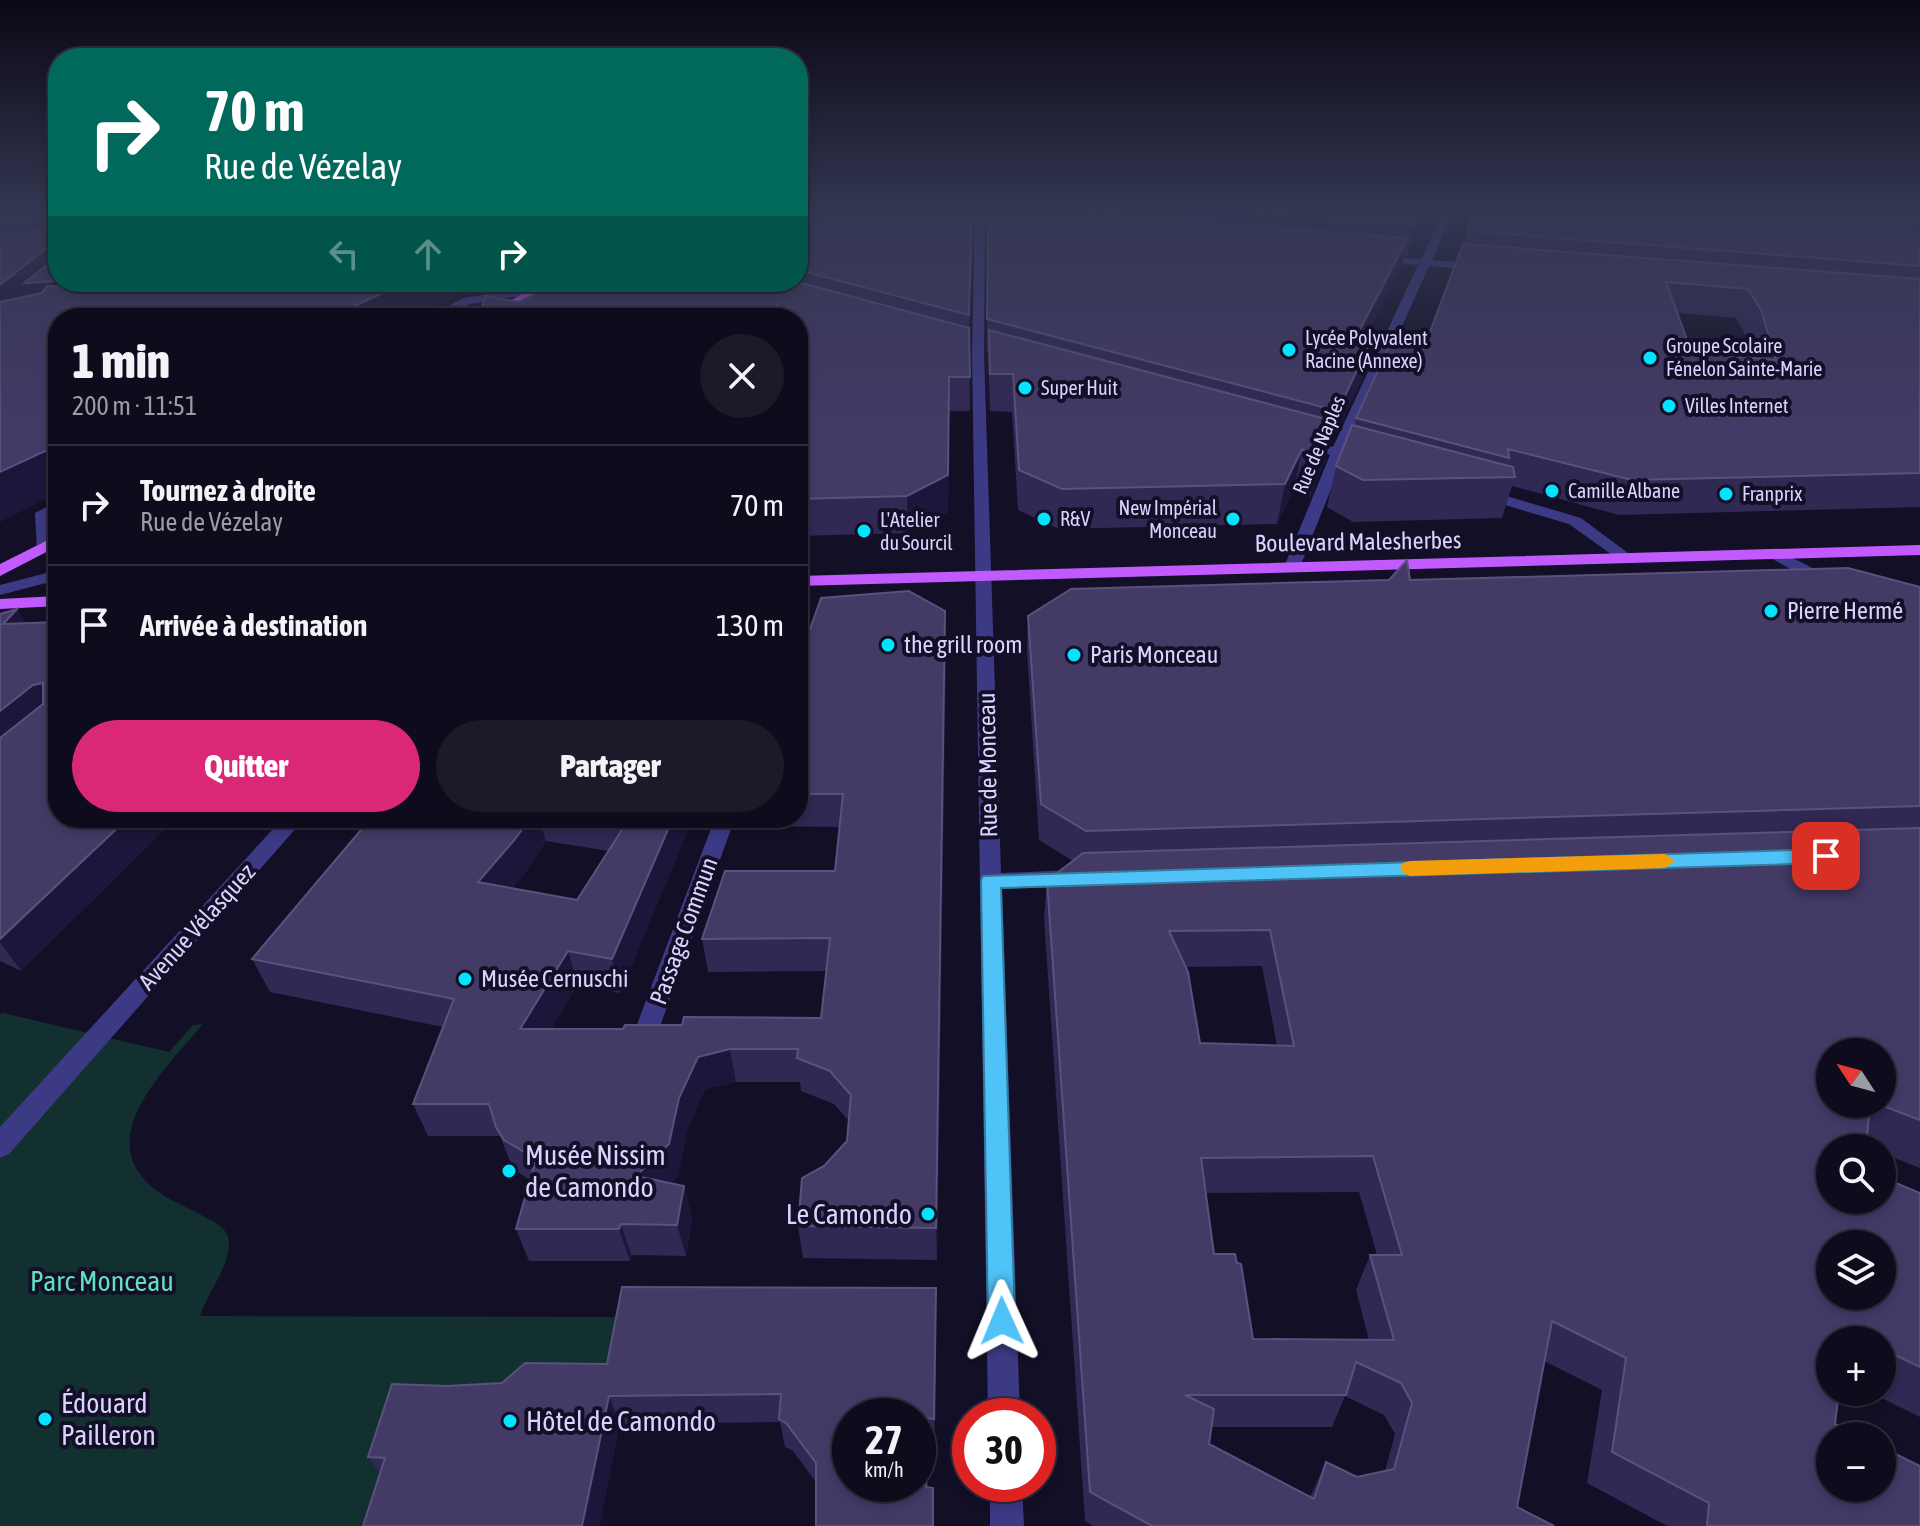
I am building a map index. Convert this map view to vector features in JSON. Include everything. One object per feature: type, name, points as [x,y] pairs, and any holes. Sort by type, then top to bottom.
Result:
[{"type":"main road","points":[[503,308],[533,292]]},
{"type":"main road","points":[[0,571],[48,545]]},
{"type":"main road","name":"Boulevard Malesherbes","points":[[808,581],[1920,550]]},
{"type":"main road","points":[[0,604],[48,602]]},
{"type":"street","name":"Rue de Monceau","points":[[979,282],[1004,1398]]},
{"type":"street","name":"Rue de Naples","points":[[1292,567],[1338,453],[1414,282]]},
{"type":"street","points":[[453,308],[467,301],[521,292]]},
{"type":"street","points":[[1285,439],[1380,465]]},
{"type":"street","points":[[1470,491],[1575,521],[1628,559]]},
{"type":"street","points":[[48,511],[43,513],[48,535]]},
{"type":"street","points":[[1777,555],[1842,589]]},
{"type":"street","points":[[0,590],[48,578]]},
{"type":"street","name":"Avenue Vélasquez","points":[[0,1146],[286,828]]},
{"type":"street","name":"Passage Commun","points":[[642,1043],[721,828]]},
{"type":"street","points":[[991,881],[1104,878]]},
{"type":"street","points":[[1006,1502],[1007,1526]]},
{"type":"green space","name":"Parc Monceau","points":[[0,1014],[169,1052],[193,1025],[203,1024],[157,1079],[143,1101],[133,1123],[130,1145],[135,1166],[151,1186],[217,1223],[228,1237],[226,1261],[200,1316],[632,1317],[615,1411],[392,1526],[0,1526]]},
{"type":"building","points":[[844,282],[970,282],[969,315]]},
{"type":"building","points":[[987,282],[1385,282],[1356,337],[1372,338],[1338,411],[987,319]]},
{"type":"building","points":[[1449,282],[1666,282],[1692,353],[1776,360],[1761,310],[1748,289],[1668,282],[1920,282],[1920,473],[1632,480],[1508,449],[1509,458],[1356,418],[1391,342],[1425,345]]},
{"type":"building","points":[[808,285],[969,328],[970,377],[949,377],[948,475],[907,496],[808,499],[808,308],[776,308],[777,305],[772,308],[482,308],[485,296],[519,302],[538,292],[808,292]]},
{"type":"building","points":[[47,286],[48,292],[385,292],[350,308],[48,308],[48,450],[0,472],[0,302],[42,293]]},
{"type":"building","points":[[989,330],[1333,421],[1317,458],[1302,449],[1285,484],[1062,489],[1019,470],[1013,374],[990,374]]},
{"type":"building","points":[[1352,425],[1513,467],[1515,477],[1363,480],[1336,466]]},
{"type":"building","points":[[1407,560],[1410,580],[1848,568],[1920,587],[1920,806],[1086,831],[1041,804],[1028,616],[1071,589],[1389,580]]},
{"type":"building","points":[[909,591],[945,611],[936,1228],[798,1226],[802,1178],[824,1166],[847,1141],[851,1095],[830,1071],[797,1058],[798,1049],[730,1049],[698,1057],[679,1098],[669,1144],[636,1176],[684,1186],[677,1225],[621,1224],[619,1229],[516,1229],[536,1159],[504,1140],[489,1104],[413,1104],[454,999],[252,959],[363,828],[523,828],[478,882],[577,900],[623,828],[669,828],[612,959],[568,951],[520,1029],[623,1029],[625,1025],[682,1025],[684,1017],[821,1018],[830,938],[702,939],[725,871],[835,871],[843,794],[808,794],[808,635],[821,598]]},
{"type":"building","points":[[17,609],[3,624],[48,622],[48,828],[117,828],[0,939],[0,738],[43,704],[43,683],[33,685],[0,711],[0,614]]},
{"type":"building","points":[[1920,828],[1920,1120],[1896,1111],[1896,1038],[1816,1038],[1816,1118],[1869,1118],[1867,1134],[1816,1134],[1816,1214],[1896,1214],[1896,1183],[1920,1193],[1920,1367],[1896,1356],[1896,1326],[1816,1326],[1816,1406],[1837,1406],[1835,1422],[1816,1422],[1816,1502],[1896,1502],[1896,1454],[1920,1466],[1920,1526],[1707,1526],[1709,1503],[1612,1452],[1626,1358],[1552,1321],[1517,1507],[1554,1526],[1152,1526],[1090,1492],[1047,881],[1083,853]],"holes":[[[1270,930],[1294,1046],[1200,1043],[1188,972],[1169,931]],[[1373,1156],[1402,1255],[1370,1255],[1394,1340],[1253,1339],[1241,1264],[1237,1263],[1235,1254],[1214,1254],[1201,1158]],[[1356,1362],[1401,1383],[1412,1403],[1394,1469],[1357,1477],[1326,1462],[1314,1499],[1209,1444],[1214,1409],[1185,1395],[1346,1395]]]},
{"type":"building","name":"Hôtel de Camondo","points":[[622,1287],[936,1288],[934,1398],[832,1398],[832,1502],[933,1502],[933,1526],[816,1526],[816,1463],[786,1423],[779,1419],[781,1394],[609,1396],[582,1526],[363,1526],[385,1458],[368,1457],[392,1384],[447,1386],[502,1383],[525,1363],[607,1364]]},
{"type":"slow traffic","points":[[1410,868],[1665,861]]},
{"type":"place","name":"Lycée Polyvalent Racine (Annexe)","points":[[1289,350]]},
{"type":"place","name":"Groupe Scolaire Fénelon Sainte-Marie","points":[[1650,358]]},
{"type":"place","name":"Super Huit","points":[[1025,388]]},
{"type":"place","name":"Villes Internet","points":[[1669,406]]},
{"type":"place","name":"Camille Albane","points":[[1552,491]]},
{"type":"place","name":"Franprix","points":[[1726,494]]},
{"type":"place","name":"R&V","points":[[1044,519]]},
{"type":"place","name":"New Impérial Monceau","points":[[1233,519]]},
{"type":"place","name":"L'Atelier du Sourcil","points":[[864,531]]},
{"type":"place","name":"Pierre Hermé","points":[[1771,611]]},
{"type":"place","name":"the grill room","points":[[888,645]]},
{"type":"place","name":"Paris Monceau","points":[[1074,655]]},
{"type":"place","name":"Musée Cernuschi","points":[[465,979]]},
{"type":"place","name":"Musée Nissim de Camondo","points":[[509,1171]]},
{"type":"place","name":"Le Camondo","points":[[928,1214]]},
{"type":"place","name":"Édouard Pailleron","points":[[45,1419]]},
{"type":"place","name":"Hôtel de Camondo","points":[[510,1421]]},
{"type":"route","points":[[1002,1321],[991,881],[1826,856]]}]
